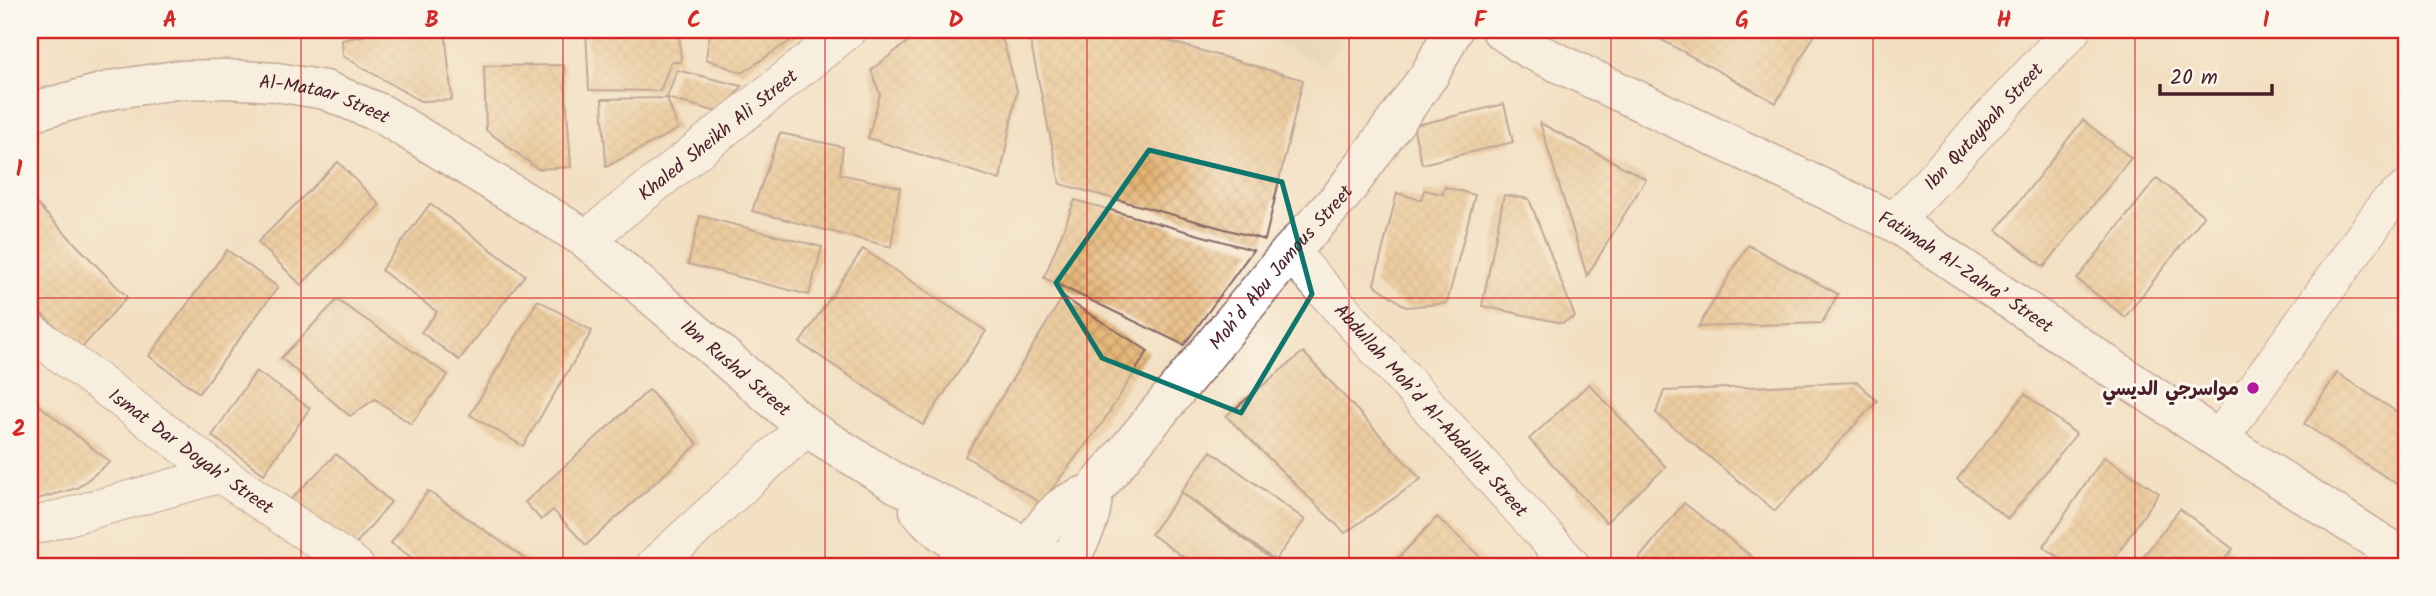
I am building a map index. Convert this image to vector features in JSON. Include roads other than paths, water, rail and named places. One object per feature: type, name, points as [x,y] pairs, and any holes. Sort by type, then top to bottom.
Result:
[{"type":"street","name":"Khaled Sheikh Ali Street","points":[[586,239],[848,30]]},
{"type":"street","name":"Moh’d Abu Jamous Street","points":[[1014,560],[1061,508],[1093,492],[1290,252],[1342,195],[1430,74],[1453,30]]},
{"type":"street","name":"Fatimah Al-Zahra’ Street","points":[[1502,30],[1527,48],[1894,222],[2219,440],[2406,559]]},
{"type":"street","name":"Ibn Qutaybah Street","points":[[1894,222],[2072,30]]},
{"type":"street","name":"Al-Mataar Street","points":[[30,112],[116,89],[176,80],[263,81],[325,90],[382,114],[586,239]]},
{"type":"street","points":[[2219,440],[2385,207],[2406,190]]},
{"type":"street","name":"Ibn Rushd Street","points":[[586,239],[806,427],[1014,560],[1065,566]]},
{"type":"street","name":"Abdullah Moh’d Al-Abdallat Street","points":[[1290,252],[1572,566]]},
{"type":"street","name":"Ismat Dar Doyah’ Street","points":[[30,331],[221,474],[355,566]]},
{"type":"street","points":[[654,566],[806,427]]},
{"type":"street","points":[[30,527],[221,474]]},
{"type":"street","name":"Moh’d Abu Jamous Street","points":[[1065,566],[1090,519],[1093,492]]},
{"type":"lane","points":[[243,566],[260,566]]},
{"type":"place","name":"مواسرجي الديسي","points":[[2253,388]]}]
